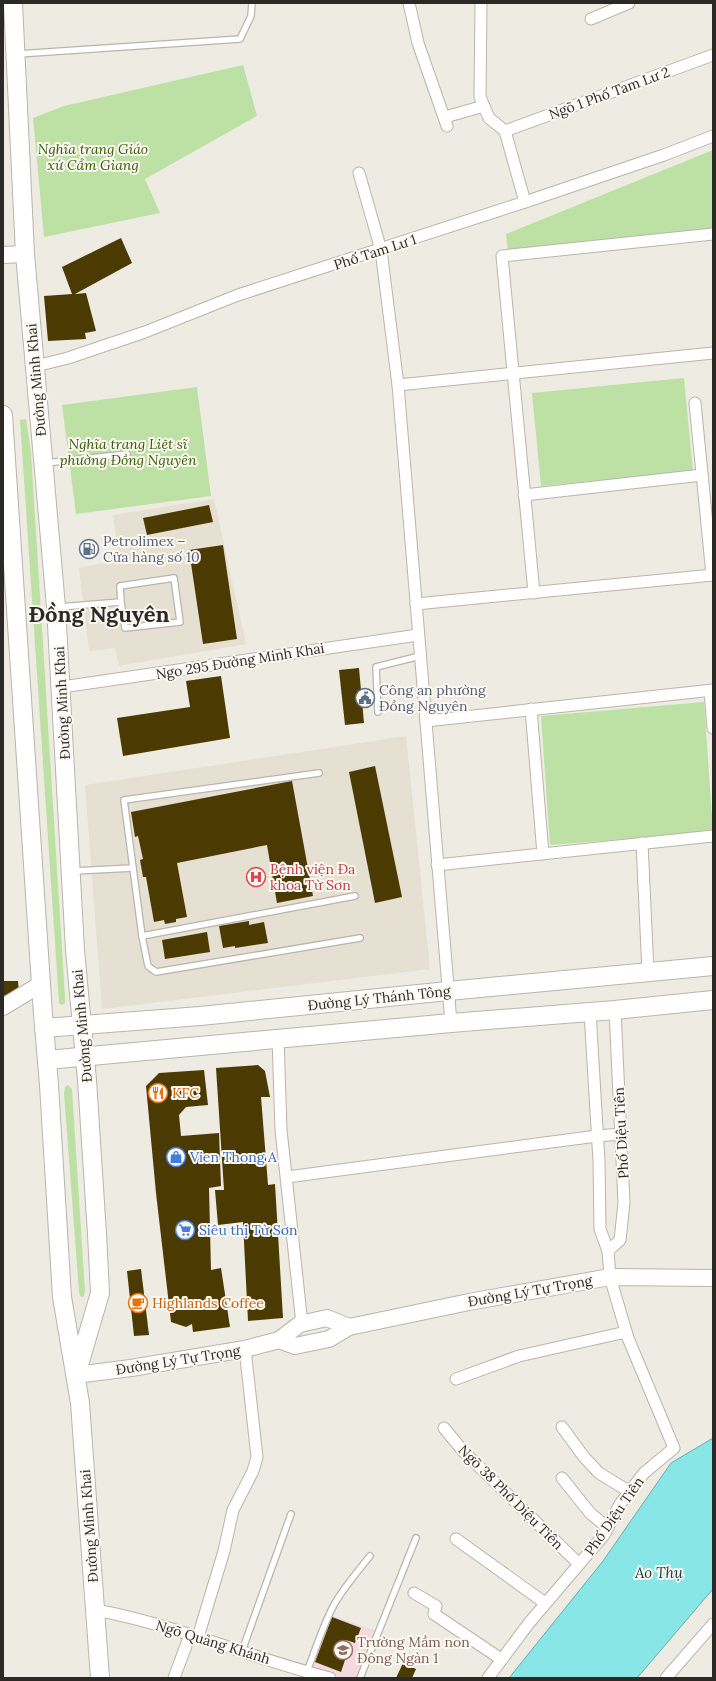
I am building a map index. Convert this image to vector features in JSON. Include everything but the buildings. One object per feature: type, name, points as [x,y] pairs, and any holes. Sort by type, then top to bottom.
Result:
[{"type":"main road","name":"Đường Minh Khai","points":[[13,3],[25,254],[36,366],[62,687],[70,872],[97,1234],[100,1293],[76,1375]]},
{"type":"main road","points":[[3,255],[25,254]]},
{"type":"main road","name":"Đường Minh Khai","points":[[3,415],[62,1298],[80,1403],[100,1678]]},
{"type":"main road","name":"Đường Lý Thánh Tông","points":[[44,1028],[276,1008],[713,966]]},
{"type":"main road","points":[[3,1007],[41,984]]},
{"type":"main road","points":[[47,1060],[713,1000]]},
{"type":"main road","points":[[276,1008],[278,1038]]},
{"type":"main road","name":"Đường Lý Tự Trọng","points":[[279,1340],[295,1346],[329,1339],[349,1327],[469,1302],[610,1277],[713,1278]]},
{"type":"main road","name":"Đường Lý Tự Trọng","points":[[76,1375],[131,1368],[245,1349],[279,1340],[302,1324],[327,1318],[349,1327]]},
{"type":"street","points":[[409,3],[418,43],[446,122],[484,106]]},
{"type":"street","points":[[481,3],[480,97],[489,118],[506,131],[525,202]]},
{"type":"street","points":[[591,18],[629,3]]},
{"type":"street","name":"Ngõ 1 Phố Tam Lư 2","points":[[506,131],[713,54]]},
{"type":"street","name":"Phố Tam Lư 1","points":[[36,366],[68,358],[145,332],[238,295],[381,250],[525,202],[664,155],[713,136]]},
{"type":"street","points":[[359,173],[381,250],[398,385],[451,1023]]},
{"type":"street","points":[[534,593],[502,256],[713,234]]},
{"type":"street","points":[[398,385],[713,353]]},
{"type":"street","points":[[416,604],[713,575],[696,403]]},
{"type":"street","points":[[524,495],[702,475]]},
{"type":"street","name":"Ngo 295 Đường Minh Khai","points":[[62,687],[418,635]]},
{"type":"street","points":[[426,721],[711,691],[713,728]]},
{"type":"street","points":[[531,710],[543,854]]},
{"type":"street","points":[[437,865],[713,836]]},
{"type":"street","points":[[642,843],[648,972]]},
{"type":"street","name":"Phố Diệu Tiên","points":[[608,1251],[620,1240],[624,1203],[615,1010]]},
{"type":"street","name":"Phố Diệu Tiên","points":[[488,1678],[545,1603],[604,1535],[620,1504],[644,1473],[674,1448],[626,1332],[610,1277],[608,1251],[600,1229],[598,1136],[590,1012]]},
{"type":"street","points":[[278,1038],[281,1130],[302,1324]]},
{"type":"street","points":[[287,1177],[621,1134]]},
{"type":"street","points":[[456,1379],[519,1356],[626,1332]]},
{"type":"street","points":[[174,1678],[194,1636],[224,1551],[233,1510],[253,1471],[257,1457],[245,1349]]},
{"type":"street","points":[[562,1427],[598,1473],[630,1492]]},
{"type":"street","name":"Ngõ 38 Phố Diệu Tiên","points":[[444,1428],[463,1451],[579,1564]]},
{"type":"street","points":[[562,1478],[590,1513],[608,1528]]},
{"type":"street","points":[[456,1539],[545,1603]]},
{"type":"street","points":[[414,1592],[436,1606],[434,1614],[501,1660]]},
{"type":"street","name":"Ngõ Quảng Khánh","points":[[96,1610],[115,1613],[330,1678]]},
{"type":"street","points":[[666,1678],[713,1624]]},
{"type":"lane","points":[[15,55],[240,39],[251,16],[252,3]]},
{"type":"lane","points":[[44,463],[127,454]]},
{"type":"lane","points":[[174,578],[180,622],[125,628],[121,602],[120,586],[174,578]]},
{"type":"lane","points":[[56,607],[121,602]]},
{"type":"lane","points":[[378,712],[376,667],[420,656]]},
{"type":"lane","points":[[319,773],[124,800],[142,936],[148,966],[156,972],[360,938]]},
{"type":"lane","points":[[70,872],[133,868]]},
{"type":"lane","points":[[142,936],[355,896]]},
{"type":"lane","points":[[242,1651],[291,1514]]},
{"type":"lane","points":[[360,1678],[416,1538]]},
{"type":"lane","points":[[307,1671],[321,1632],[335,1603],[352,1577],[370,1556]]},
{"type":"shaded area","points":[[214,499],[246,644],[119,666],[115,648],[89,651],[79,568],[119,560],[113,515]]},
{"type":"shaded area","name":"Bệnh viện Đa khoa Từ Sơn","points":[[406,736],[430,969],[102,1009],[85,785]]},
{"type":"shaded area","name":"Trường Mầm non Đông Ngàn 1","points":[[331,1615],[376,1631],[357,1678],[343,1678],[310,1669]]},
{"type":"green space","name":"Nghĩa trang Giáo xứ Cẩm Giang","points":[[243,65],[257,116],[145,179],[160,213],[44,237],[33,118],[64,106]]},
{"type":"green space","points":[[713,150],[713,229],[508,250],[506,234]]},
{"type":"green space","points":[[684,378],[693,471],[541,486],[532,393]]},
{"type":"green space","name":"Nghĩa trang Liệt sĩ phường Đồng Nguyên","points":[[197,387],[211,496],[76,514],[62,405]]},
{"type":"green space","points":[[26,419],[31,452],[65,997],[65,1003],[62,1005],[59,1003],[20,420]]},
{"type":"green space","points":[[704,702],[713,832],[550,845],[541,716]]},
{"type":"green space","points":[[68,1085],[72,1089],[85,1291],[84,1296],[82,1297],[80,1296],[79,1292],[64,1093],[65,1087]]},
{"type":"water","name":"Ao Thụ","points":[[713,1438],[713,1589],[637,1678],[509,1678],[603,1561],[671,1463]]},
{"type":"place","name":"Petrolimex – Cửa hàng số 10","points":[[89,549]]},
{"type":"place","name":"Công an phường Đồng Nguyên","points":[[365,698]]},
{"type":"place","name":"Bệnh viện Đa khoa Từ Sơn","points":[[256,877]]},
{"type":"place","name":"KFC","points":[[158,1093]]},
{"type":"place","name":"Vien Thong A","points":[[176,1157]]},
{"type":"place","name":"Siêu thị Từ Sơn","points":[[185,1230]]},
{"type":"place","name":"Highlands Coffee","points":[[138,1303]]},
{"type":"place","name":"Trường Mầm non Đông Ngàn 1","points":[[343,1650]]},
{"type":"district","name":"Đồng Nguyên","points":[[99,614]]}]
